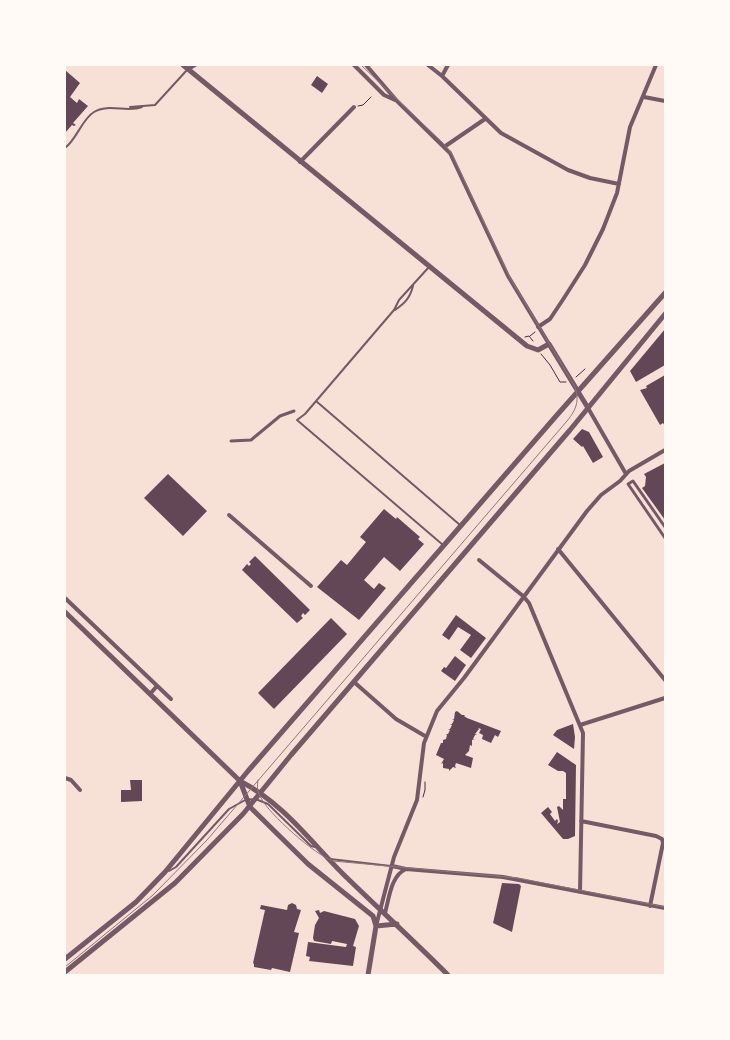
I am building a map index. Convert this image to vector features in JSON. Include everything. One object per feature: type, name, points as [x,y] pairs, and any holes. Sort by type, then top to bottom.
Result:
[{"type":"street","points":[[186,67],[195,65]]},
{"type":"street","points":[[354,65],[384,95],[397,101]]},
{"type":"street","points":[[366,65],[397,101],[444,147],[454,161],[508,276],[631,482],[633,481],[665,527]]},
{"type":"street","points":[[428,65],[442,76],[501,133],[568,170],[590,178],[619,184]]},
{"type":"street","points":[[442,76],[448,65]]},
{"type":"street","points":[[538,327],[550,319],[585,265],[603,229],[619,184],[628,133],[656,65]]},
{"type":"street","points":[[186,67],[300,162],[527,346],[538,350],[549,344]]},
{"type":"street","points":[[644,97],[665,101]]},
{"type":"street","points":[[300,162],[354,107]]},
{"type":"street","points":[[444,147],[485,119]]},
{"type":"street","points":[[65,959],[136,902],[165,872],[240,781],[577,391],[665,293]]},
{"type":"street","points":[[65,972],[184,876],[222,838],[262,792],[291,755],[588,408],[665,314]]},
{"type":"street","points":[[230,441],[251,440],[280,416],[294,411]]},
{"type":"street","points":[[383,912],[395,852],[417,800],[425,736],[442,704],[464,678],[587,511],[602,495],[632,468],[665,450]]},
{"type":"street","points":[[631,482],[628,484],[665,538]]},
{"type":"street","points":[[229,515],[311,586]]},
{"type":"street","points":[[558,549],[665,680]]},
{"type":"street","points":[[479,560],[523,596],[529,603],[583,733],[580,892]]},
{"type":"street","points":[[65,598],[171,699]]},
{"type":"street","points":[[65,612],[240,781],[262,792],[448,975]]},
{"type":"street","points":[[354,682],[396,719],[425,736]]},
{"type":"street","points":[[150,694],[157,686]]},
{"type":"street","points":[[580,725],[665,698]]},
{"type":"street","points":[[65,778],[71,780],[80,790]]},
{"type":"street","points":[[240,781],[250,806],[308,864],[371,913],[376,926]]},
{"type":"street","points":[[581,821],[656,836],[662,839],[663,843],[650,906]]},
{"type":"street","points":[[392,866],[406,869],[503,877],[665,908]]},
{"type":"street","points":[[368,975],[376,926],[394,882],[399,873],[406,869]]},
{"type":"street","points":[[376,926],[397,924]]},
{"type":"lane","points":[[65,148],[72,143],[92,112],[101,109],[137,109],[155,105],[186,67]]},
{"type":"lane","points":[[429,267],[399,300],[394,310],[305,414],[297,420],[444,546]]},
{"type":"lane","points":[[394,310],[404,304],[410,296],[413,286]]},
{"type":"lane","points":[[316,401],[461,526]]},
{"type":"lane","points":[[165,872],[176,867],[231,807],[247,799],[256,799],[268,804],[311,846],[322,850]]},
{"type":"lane","points":[[329,858],[339,861],[392,866]]},
{"type":"path","points":[[354,107],[363,105],[371,97]]},
{"type":"path","points":[[529,336],[538,327]]},
{"type":"path","points":[[424,793],[425,777]]},
{"type":"building","points":[[65,70],[80,83],[70,97],[77,103],[79,99],[88,106],[73,123],[76,125],[72,125],[65,133]]},
{"type":"building","points":[[317,76],[328,84],[322,93],[311,85]]},
{"type":"building","points":[[665,329],[665,365],[636,382],[630,371]]},
{"type":"building","points":[[665,375],[665,426],[663,423],[660,425],[640,390],[647,388],[646,386]]},
{"type":"building","points":[[582,429],[589,432],[603,457],[593,463],[583,446],[582,447],[573,439]]},
{"type":"building","points":[[665,463],[665,520],[642,488],[645,486],[646,477],[644,474]]},
{"type":"building","points":[[168,474],[207,511],[183,536],[144,498]]},
{"type":"building","points":[[384,509],[396,519],[397,517],[420,537],[418,539],[424,544],[400,571],[384,557],[364,580],[374,589],[379,583],[386,588],[359,620],[317,587],[341,560],[347,565],[366,542],[360,537]]},
{"type":"building","points":[[255,556],[310,610],[305,615],[303,613],[301,616],[303,618],[297,623],[242,570],[247,564],[249,566],[251,564],[249,562]]},
{"type":"building","points":[[456,615],[486,638],[471,658],[460,650],[471,635],[458,627],[449,640],[442,635]]},
{"type":"building","points":[[331,618],[347,634],[274,709],[258,693]]},
{"type":"building","points":[[455,656],[466,665],[455,681],[441,671],[444,667],[446,668]]},
{"type":"building","points":[[457,711],[462,715],[465,715],[464,716],[467,718],[501,731],[498,737],[495,735],[491,743],[482,739],[483,735],[479,733],[481,729],[478,728],[479,729],[475,734],[477,734],[473,739],[475,739],[472,740],[472,746],[470,745],[469,751],[465,755],[473,758],[471,768],[456,763],[456,768],[453,767],[449,771],[449,769],[443,768],[443,763],[441,764],[444,759],[436,755],[441,743],[443,743],[443,740],[446,739],[446,734],[448,734],[450,730],[448,729],[450,729],[452,725],[450,724],[452,724],[454,720],[452,719],[454,719],[455,712]]},
{"type":"building","points":[[573,724],[575,737],[574,749],[553,735],[557,730]]},
{"type":"building","points":[[557,752],[576,765],[575,836],[568,839],[563,839],[541,813],[548,807],[552,812],[550,814],[555,821],[557,819],[557,824],[560,822],[557,807],[559,806],[563,810],[563,799],[566,799],[566,773],[563,771],[558,771],[548,765]]},
{"type":"building","points":[[130,780],[142,780],[142,801],[121,802],[121,790],[131,790]]},
{"type":"building","points":[[502,883],[519,884],[521,886],[512,932],[493,923]]},
{"type":"building","points":[[292,903],[296,905],[297,909],[301,910],[294,932],[299,933],[290,972],[272,968],[271,970],[254,967],[253,963],[265,910],[260,909],[261,905],[287,910],[288,905]]},
{"type":"building","points":[[319,910],[320,913],[324,911],[355,919],[359,926],[353,946],[356,947],[353,966],[309,961],[310,957],[306,956],[308,942],[346,947],[347,944],[332,941],[331,944],[314,941],[315,925],[319,918],[315,911]]},
{"type":"tram line","points":[[65,967],[153,895],[207,840],[567,421],[575,408],[577,395],[574,385],[510,278],[452,154],[443,143],[361,65]]},
{"type":"tram line","points":[[258,780],[257,784],[260,796],[273,814],[304,843],[333,861],[518,878],[665,907]]}]
